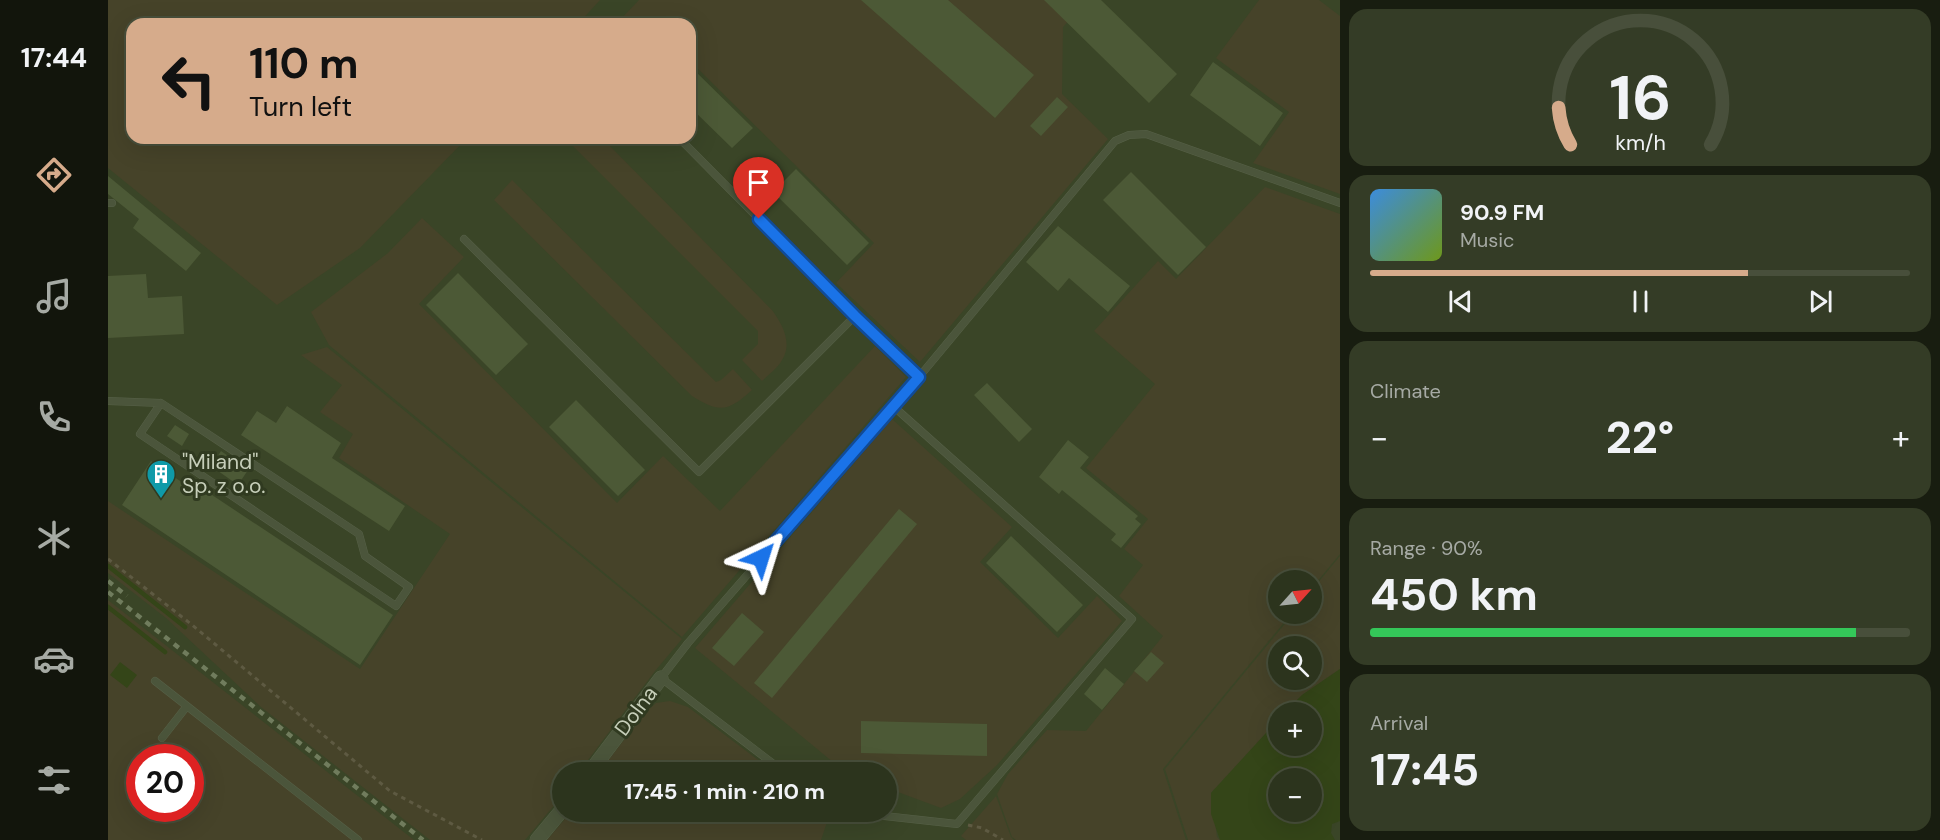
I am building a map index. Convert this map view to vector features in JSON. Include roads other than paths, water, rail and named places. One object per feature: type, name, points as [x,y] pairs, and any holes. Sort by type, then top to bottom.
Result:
[{"type":"street","name":"Dolna","points":[[598,762],[661,678]]},
{"type":"street","points":[[537,840],[552,822]]},
{"type":"lane","points":[[771,762],[661,678],[695,634],[919,377],[1115,141],[1129,135],[1146,134],[1340,202]]},
{"type":"lane","points":[[685,144],[855,316],[919,377]]},
{"type":"lane","points":[[464,239],[699,472],[855,316]]},
{"type":"lane","points":[[108,401],[161,403],[359,534],[365,556],[408,587],[396,606],[140,434],[161,403]]},
{"type":"lane","points":[[892,406],[1132,619],[957,824],[897,817]]},
{"type":"lane","points":[[155,681],[358,840]]},
{"type":"lane","points":[[162,738],[187,706]]},
{"type":"waterway","points":[[108,566],[185,627]]},
{"type":"waterway","points":[[108,607],[165,652]]},
{"type":"railway","points":[[108,581],[127,596]]},
{"type":"railway","points":[[108,592],[423,840]]},
{"type":"place","name":"\"Miland\" Sp. z o.o.","points":[[161,500]]}]
